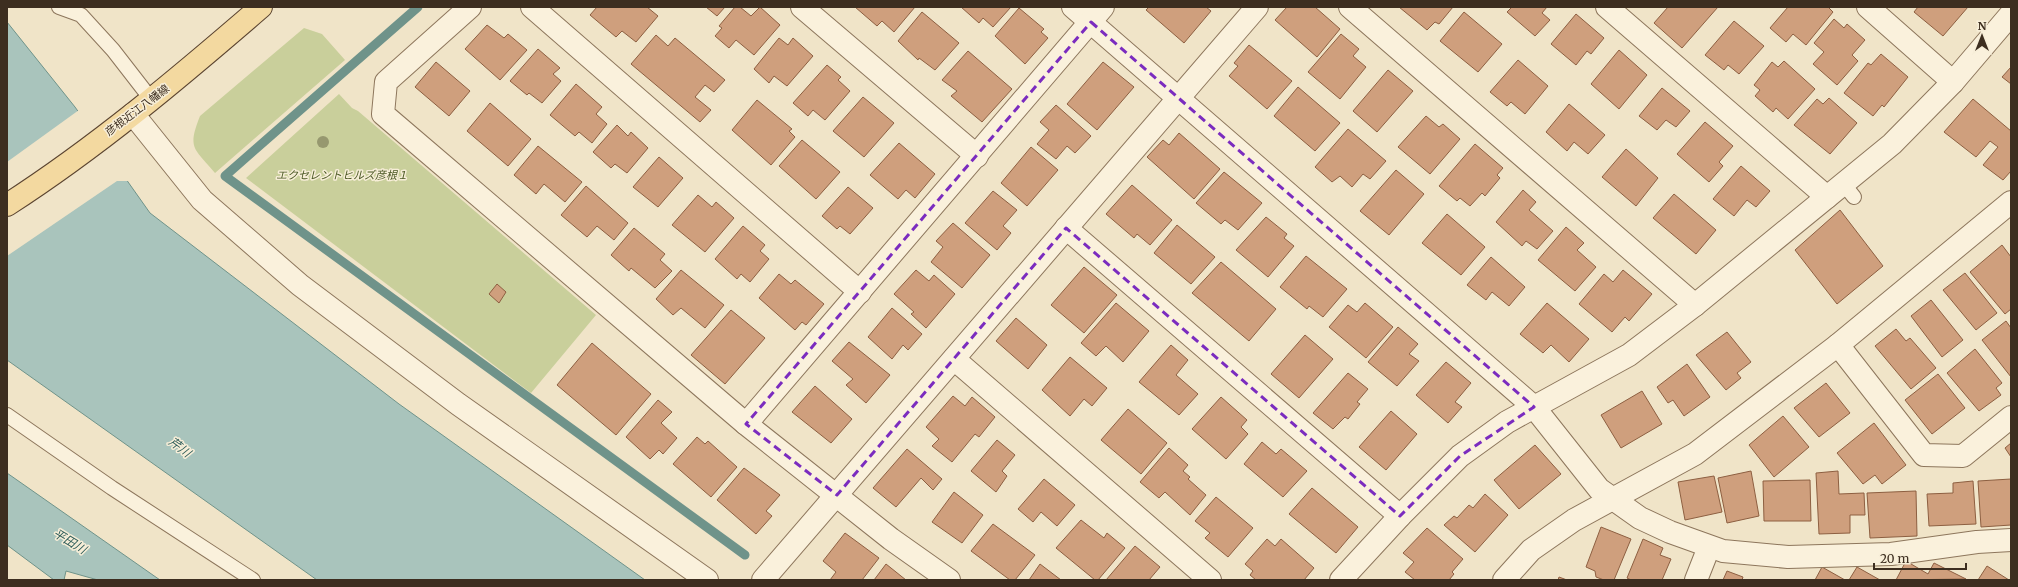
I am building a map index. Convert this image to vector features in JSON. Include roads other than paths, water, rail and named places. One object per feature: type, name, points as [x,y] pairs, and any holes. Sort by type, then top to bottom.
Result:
[{"type":"main road","name":"彦根近江八幡線","points":[[7,204],[39,184],[133,114],[179,78],[261,7]]},
{"type":"street","points":[[470,7],[386,82],[383,114],[746,424],[838,495],[891,539],[949,580]]},
{"type":"street","points":[[532,7],[860,292]]},
{"type":"street","points":[[802,7],[977,156]]},
{"type":"street","points":[[1073,7],[1097,14],[1178,98],[1534,406],[1599,488],[1640,518],[1709,547],[1723,551],[1788,557],[1891,554],[1977,542],[2011,540]]},
{"type":"street","points":[[763,580],[838,495],[1257,7]]},
{"type":"street","points":[[1350,7],[1696,305]]},
{"type":"street","points":[[1607,7],[1842,192]]},
{"type":"street","points":[[1868,7],[1953,82]]},
{"type":"street","points":[[746,424],[1097,14]]},
{"type":"street","points":[[1341,580],[1400,516],[1460,456],[1507,422],[1629,355],[1842,192],[1953,82],[2011,14]]},
{"type":"street","points":[[133,114],[202,200],[300,285],[458,404],[707,580]]},
{"type":"street","points":[[1504,580],[1531,550],[1574,520],[1695,454],[1838,345],[2011,202]]},
{"type":"street","points":[[1066,228],[1400,516]]},
{"type":"street","points":[[1838,345],[1924,455],[1963,456],[2011,417]]},
{"type":"street","points":[[954,359],[1210,580]]},
{"type":"street","points":[[1696,580],[1709,547]]},
{"type":"lane","points":[[59,7],[81,15],[113,50],[151,99]]},
{"type":"lane","points":[[7,415],[112,488],[253,580]]},
{"type":"water","name":"芹川","points":[[7,22],[75,107],[150,213],[399,404],[645,580],[317,580],[7,360]]},
{"type":"water","name":"平田川","points":[[7,473],[160,580],[98,580],[66,571],[64,580],[54,580],[7,545]]},
{"type":"waterway","points":[[418,7],[225,176],[745,555]]},
{"type":"park label","name":"エクセレントヒルズ彦根１","points":[[342,175]]}]
